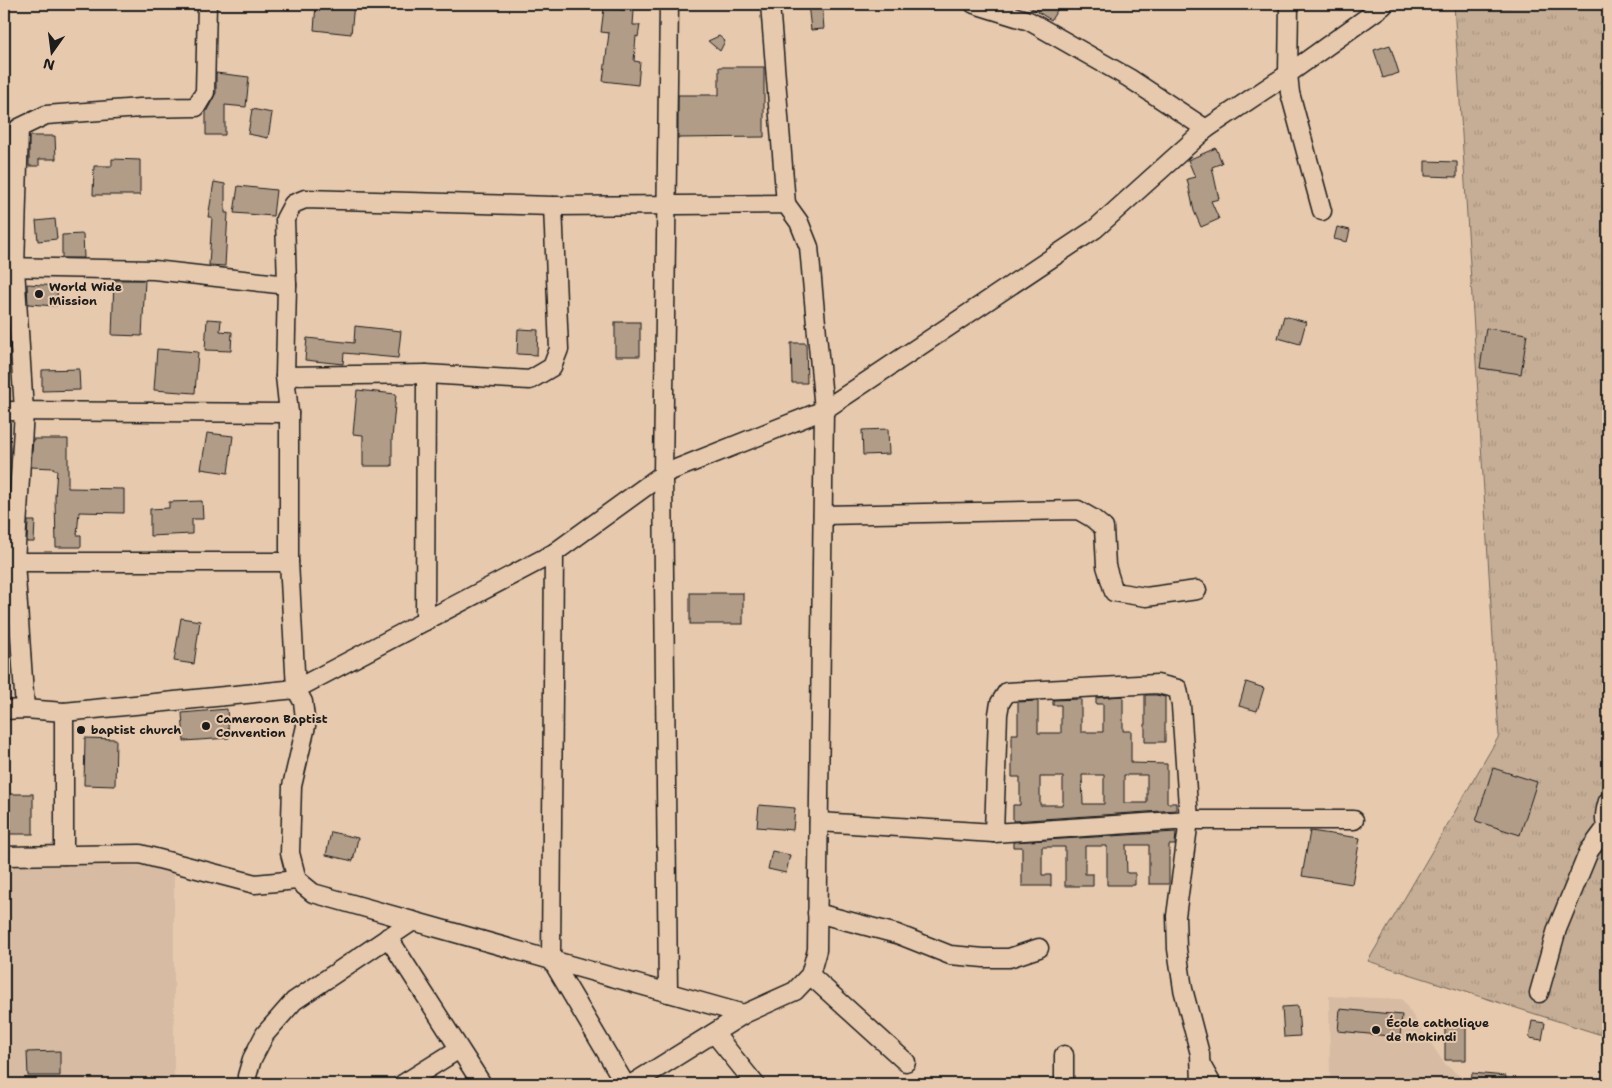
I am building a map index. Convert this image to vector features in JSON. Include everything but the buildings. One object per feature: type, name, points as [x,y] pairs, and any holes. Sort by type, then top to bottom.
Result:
[{"type":"street","points":[[25,709],[10,562],[24,411],[9,268],[19,128],[46,115],[140,108],[196,107],[204,92],[207,4]]},
{"type":"street","points":[[668,992],[663,474],[669,4]]},
{"type":"street","points":[[632,1084],[744,1014],[795,991],[810,975],[817,950],[824,410],[809,247],[799,222],[786,204],[770,4]]},
{"type":"street","points":[[974,4],[1029,21],[1129,78],[1206,129]]},
{"type":"street","points":[[1289,4],[1288,74],[1290,94],[1322,211]]},
{"type":"street","points":[[4,710],[25,709],[64,712],[296,689],[554,553],[663,474],[824,410],[973,312],[1095,228],[1206,129],[1288,74],[1383,6]]},
{"type":"street","points":[[744,1014],[313,893],[296,880],[290,853],[292,786],[306,726],[303,702],[296,689],[289,562],[289,413],[285,376],[287,285],[284,219],[293,204],[305,199],[553,206],[786,204]]},
{"type":"street","points":[[285,376],[426,374],[530,380],[552,367],[558,349],[553,206]]},
{"type":"street","points":[[9,268],[154,270],[287,285]]},
{"type":"street","points":[[425,621],[426,374]]},
{"type":"street","points":[[4,411],[289,413]]},
{"type":"street","points":[[823,516],[1078,510],[1104,528],[1106,566],[1114,592],[1146,597],[1197,590]]},
{"type":"street","points":[[554,553],[551,960],[624,1084]]},
{"type":"street","points":[[10,562],[289,562]]},
{"type":"street","points":[[994,833],[998,714],[1000,703],[1007,692],[1157,684],[1178,689],[1181,706],[1189,820],[1176,916],[1177,949],[1183,989],[1200,1054],[1201,1084]]},
{"type":"street","points":[[64,712],[64,855]]},
{"type":"street","points":[[1539,993],[1557,929],[1589,851],[1607,829],[1604,814],[1608,801]]},
{"type":"street","points":[[819,822],[994,833],[1189,820],[1354,820]]},
{"type":"street","points":[[4,856],[140,854],[255,884],[296,880]]},
{"type":"street","points":[[817,913],[897,934],[950,955],[1008,958],[1039,948]]},
{"type":"street","points":[[248,1084],[247,1076],[252,1059],[265,1034],[294,1001],[413,921]]},
{"type":"street","points":[[388,938],[482,1084]]},
{"type":"street","points":[[810,975],[906,1062]]},
{"type":"street","points":[[714,1033],[754,1084]]},
{"type":"street","points":[[403,1084],[459,1049]]},
{"type":"street","points":[[1064,1056],[1064,1084]]},
{"type":"lane","points":[[1200,1054],[1217,1084]]},
{"type":"shaded area","points":[[4,862],[174,867],[174,1084],[4,1084]]},
{"type":"shaded area","name":"École catholique de Mokindi","points":[[1329,996],[1402,999],[1444,1063],[1462,1078],[1462,1084],[1330,1084]]},
{"type":"green space","points":[[1454,4],[1608,4],[1608,1037],[1368,961],[1499,736]]},
{"type":"place","name":"World Wide Mission","points":[[39,294]]},
{"type":"place","name":"Cameroon Baptist Convention","points":[[206,726]]},
{"type":"place","name":"baptist church","points":[[81,730]]},
{"type":"place","name":"École catholique de Mokindi","points":[[1376,1030]]}]
